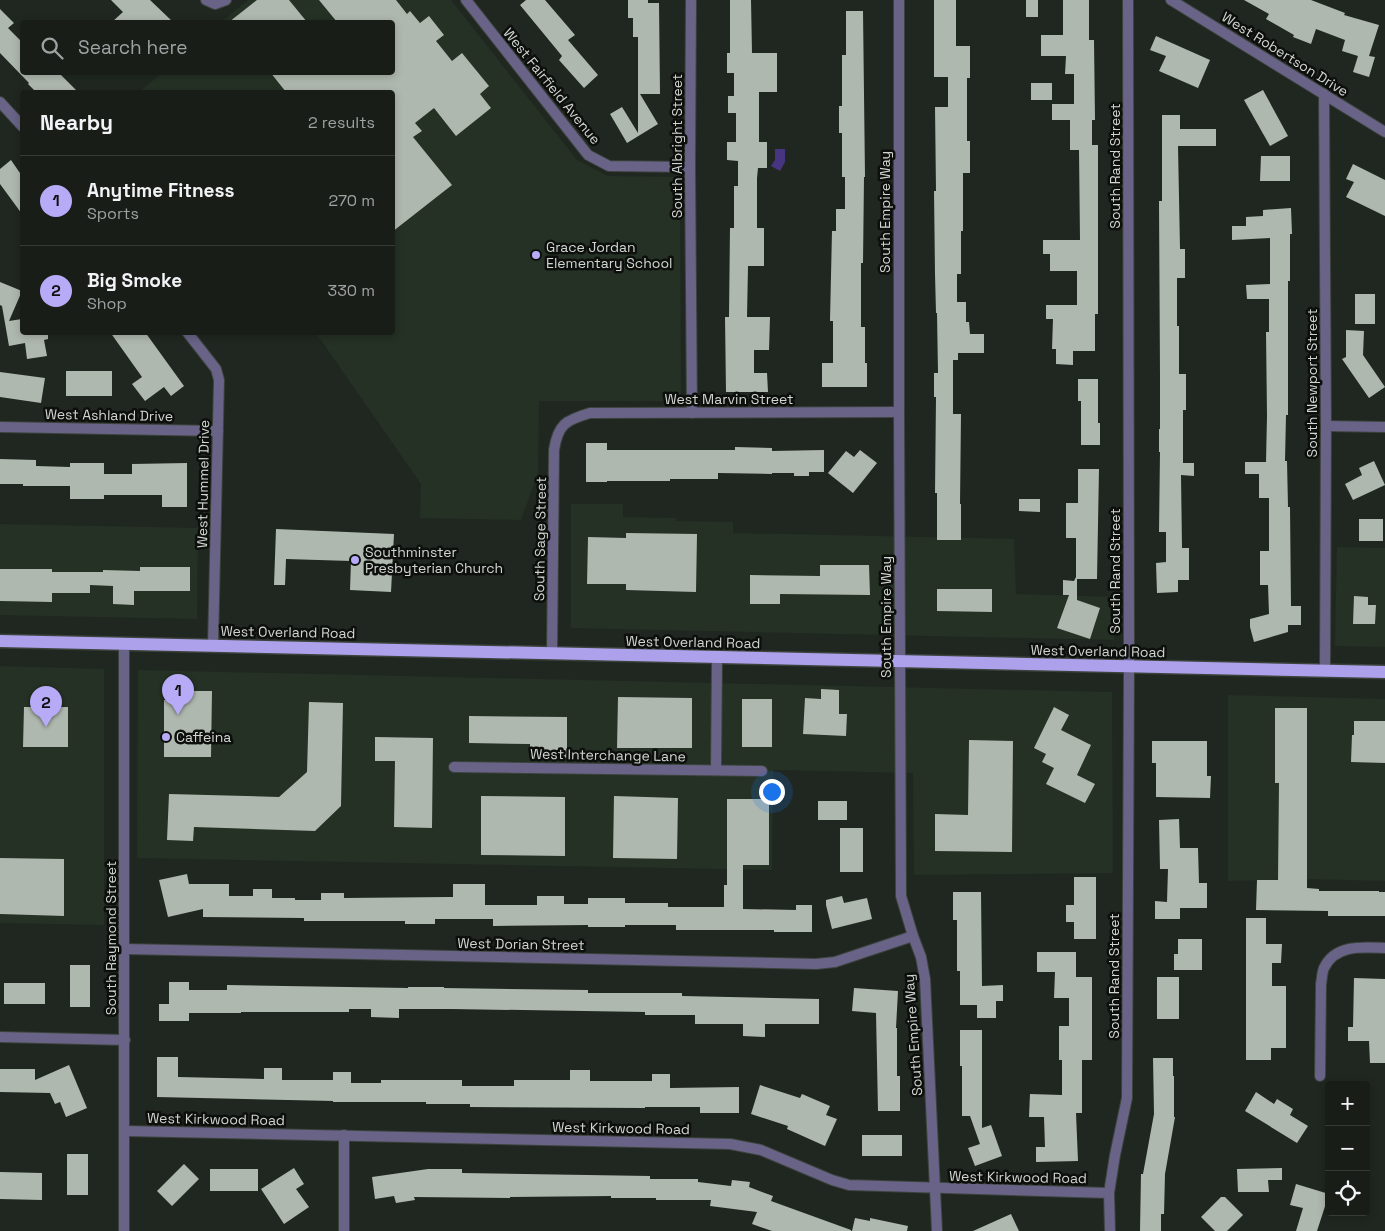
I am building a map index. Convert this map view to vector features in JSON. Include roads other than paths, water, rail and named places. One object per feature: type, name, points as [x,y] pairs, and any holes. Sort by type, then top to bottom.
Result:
[{"type":"main road","name":"West Overland Road","points":[[0,642],[1385,672]]},
{"type":"street","points":[[206,0],[215,4],[226,0]]},
{"type":"street","name":"West Fairfield Avenue","points":[[466,0],[588,155],[609,166],[690,167]]},
{"type":"street","name":"South Albright Street","points":[[692,0],[690,167],[692,412]]},
{"type":"street","name":"South Empire Way","points":[[899,0],[901,896],[921,957],[925,979],[937,1231]]},
{"type":"street","name":"South Rand Street","points":[[1110,1231],[1109,1193],[1127,1098],[1129,666],[1128,0]]},
{"type":"street","name":"West Robertson Drive","points":[[1171,0],[1385,132]]},
{"type":"street","name":"South Newport Street","points":[[1324,94],[1325,671]]},
{"type":"street","points":[[0,102],[20,124]]},
{"type":"street","name":"West Hummel Drive","points":[[189,335],[216,369],[219,380],[213,646]]},
{"type":"street","name":"West Marvin Street","points":[[562,426],[574,418],[590,413],[899,412]]},
{"type":"street","name":"West Ashland Drive","points":[[0,426],[218,431]]},
{"type":"street","name":"South Sage Street","points":[[552,654],[554,450],[556,438],[562,426]]},
{"type":"street","points":[[1326,426],[1385,428]]},
{"type":"street","name":"South Raymond Street","points":[[124,644],[124,1231]]},
{"type":"street","points":[[716,770],[717,658]]},
{"type":"street","name":"West Interchange Lane","points":[[454,767],[762,770]]},
{"type":"street","name":"West Dorian Street","points":[[125,949],[816,964],[835,962],[913,936]]},
{"type":"street","points":[[1320,1076],[1321,984],[1323,969],[1331,957],[1345,950],[1359,947],[1385,948]]},
{"type":"street","points":[[0,1037],[125,1040]]},
{"type":"street","name":"West Kirkwood Road","points":[[125,1131],[730,1144],[761,1150],[848,1185],[1109,1193]]},
{"type":"street","points":[[344,1136],[344,1231]]},
{"type":"place","name":"Grace Jordan Elementary School","points":[[536,255]]},
{"type":"place","name":"Southminster Presbyterian Church","points":[[355,560]]},
{"type":"place","name":"Anytime Fitness","points":[[178,715]]},
{"type":"place","name":"Big Smoke","points":[[46,727]]},
{"type":"place","name":"Caffeina","points":[[166,737]]}]
